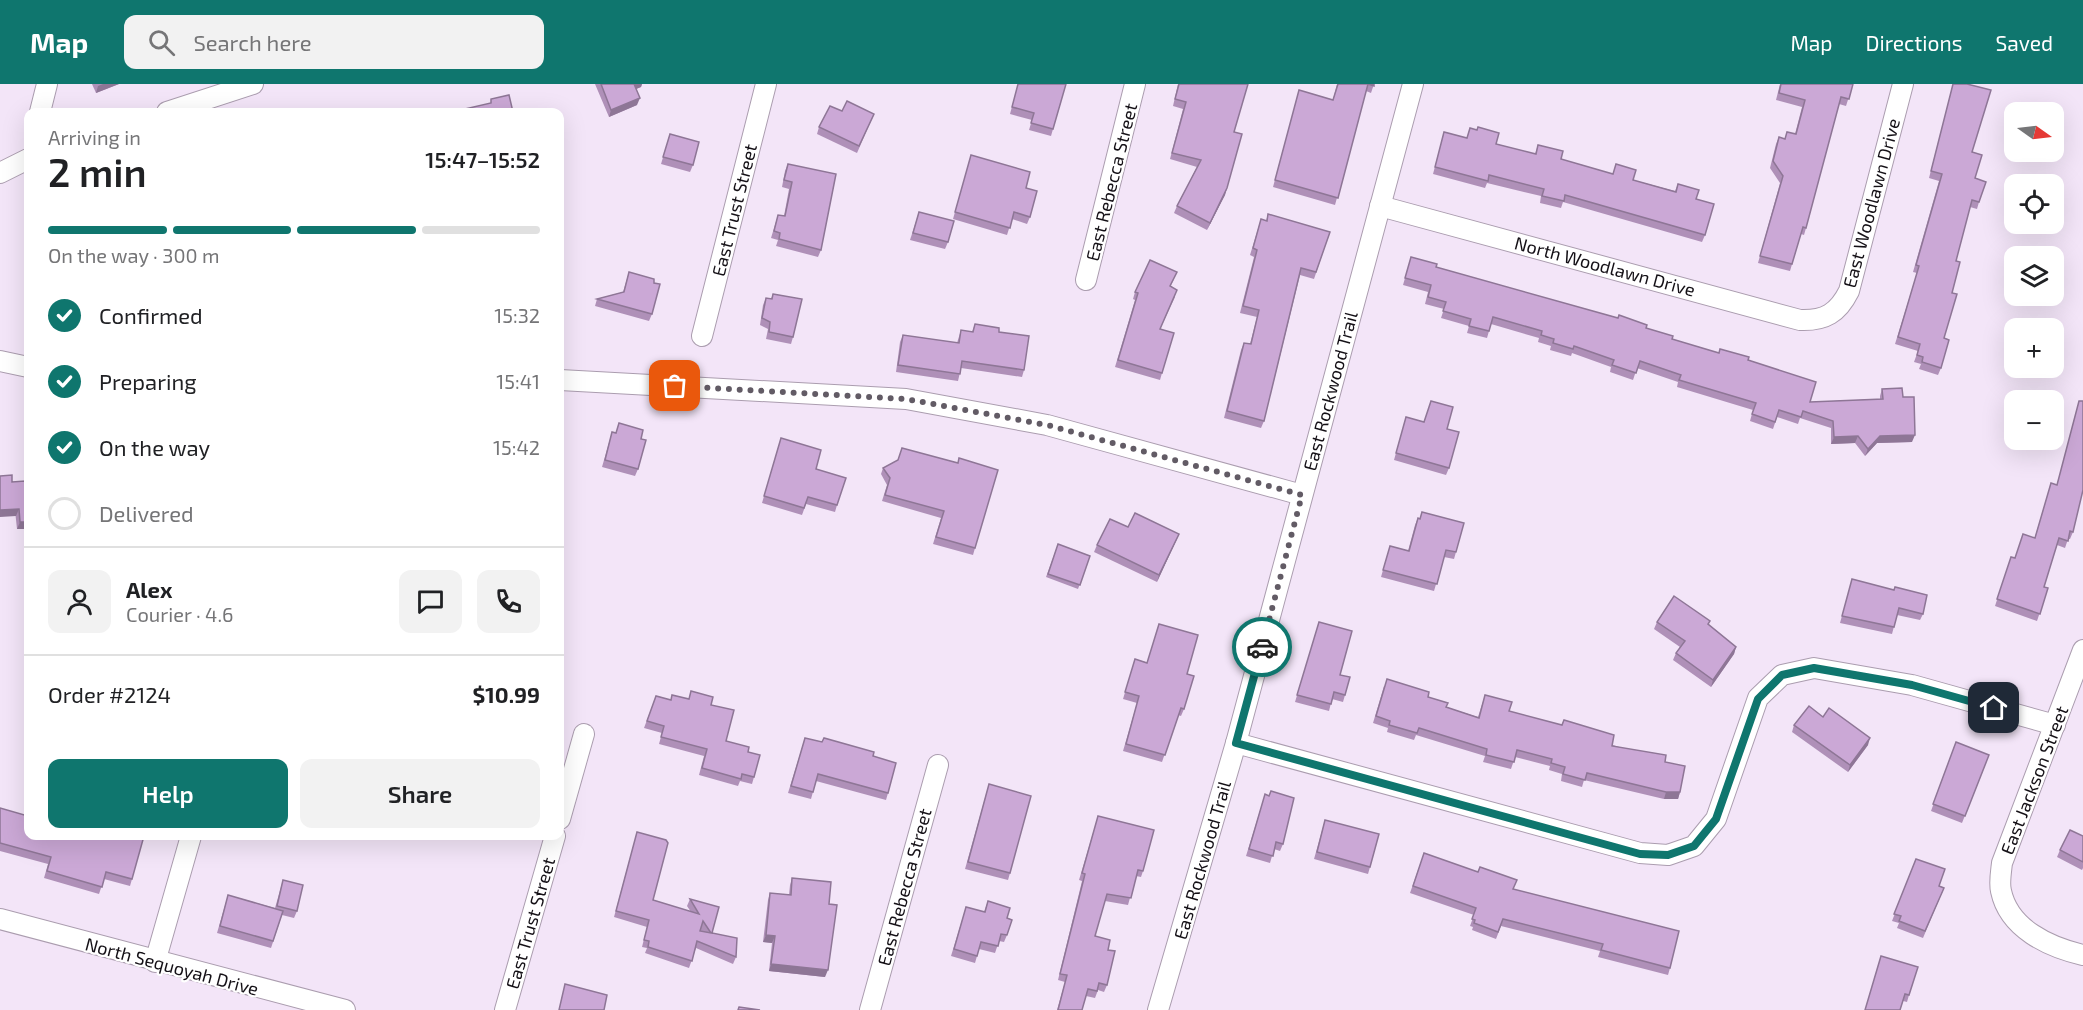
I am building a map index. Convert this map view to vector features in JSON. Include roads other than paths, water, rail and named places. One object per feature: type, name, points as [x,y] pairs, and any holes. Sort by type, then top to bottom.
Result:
[{"type":"street","points":[[41,108],[47,84]]},
{"type":"street","points":[[179,108],[253,84]]},
{"type":"street","name":"East Trust Street","points":[[702,336],[766,84]]},
{"type":"street","name":"East Rebecca Street","points":[[1086,280],[1135,84]]},
{"type":"street","name":"East Rockwood Trail","points":[[1158,1010],[1236,743],[1413,84]]},
{"type":"street","name":"East Woodlawn Drive","points":[[1830,316],[1842,306],[1849,291],[1903,84]]},
{"type":"street","points":[[0,173],[24,161]]},
{"type":"street","name":"North Woodlawn Drive","points":[[1380,206],[1800,321],[1814,321],[1830,316]]},
{"type":"street","points":[[0,361],[24,366]]},
{"type":"street","points":[[564,380],[906,399],[1047,425],[1302,495]]},
{"type":"street","name":"East Jackson Street","points":[[2075,954],[2045,944],[2025,929],[2007,910],[2000,889],[2002,863],[2083,650]]},
{"type":"street","points":[[1236,743],[1640,854],[1668,855],[1694,846],[1716,819],[1758,699],[1782,675],[1814,668],[1912,685],[2055,725]]},
{"type":"street","points":[[564,805],[584,734]]},
{"type":"street","name":"East Rebecca Street","points":[[870,1010],[938,765]]},
{"type":"street","points":[[155,962],[190,840]]},
{"type":"street","name":"East Trust Street","points":[[505,1010],[554,840]]},
{"type":"street","name":"North Sequoyah Drive","points":[[0,919],[155,962],[345,1010]]}]
